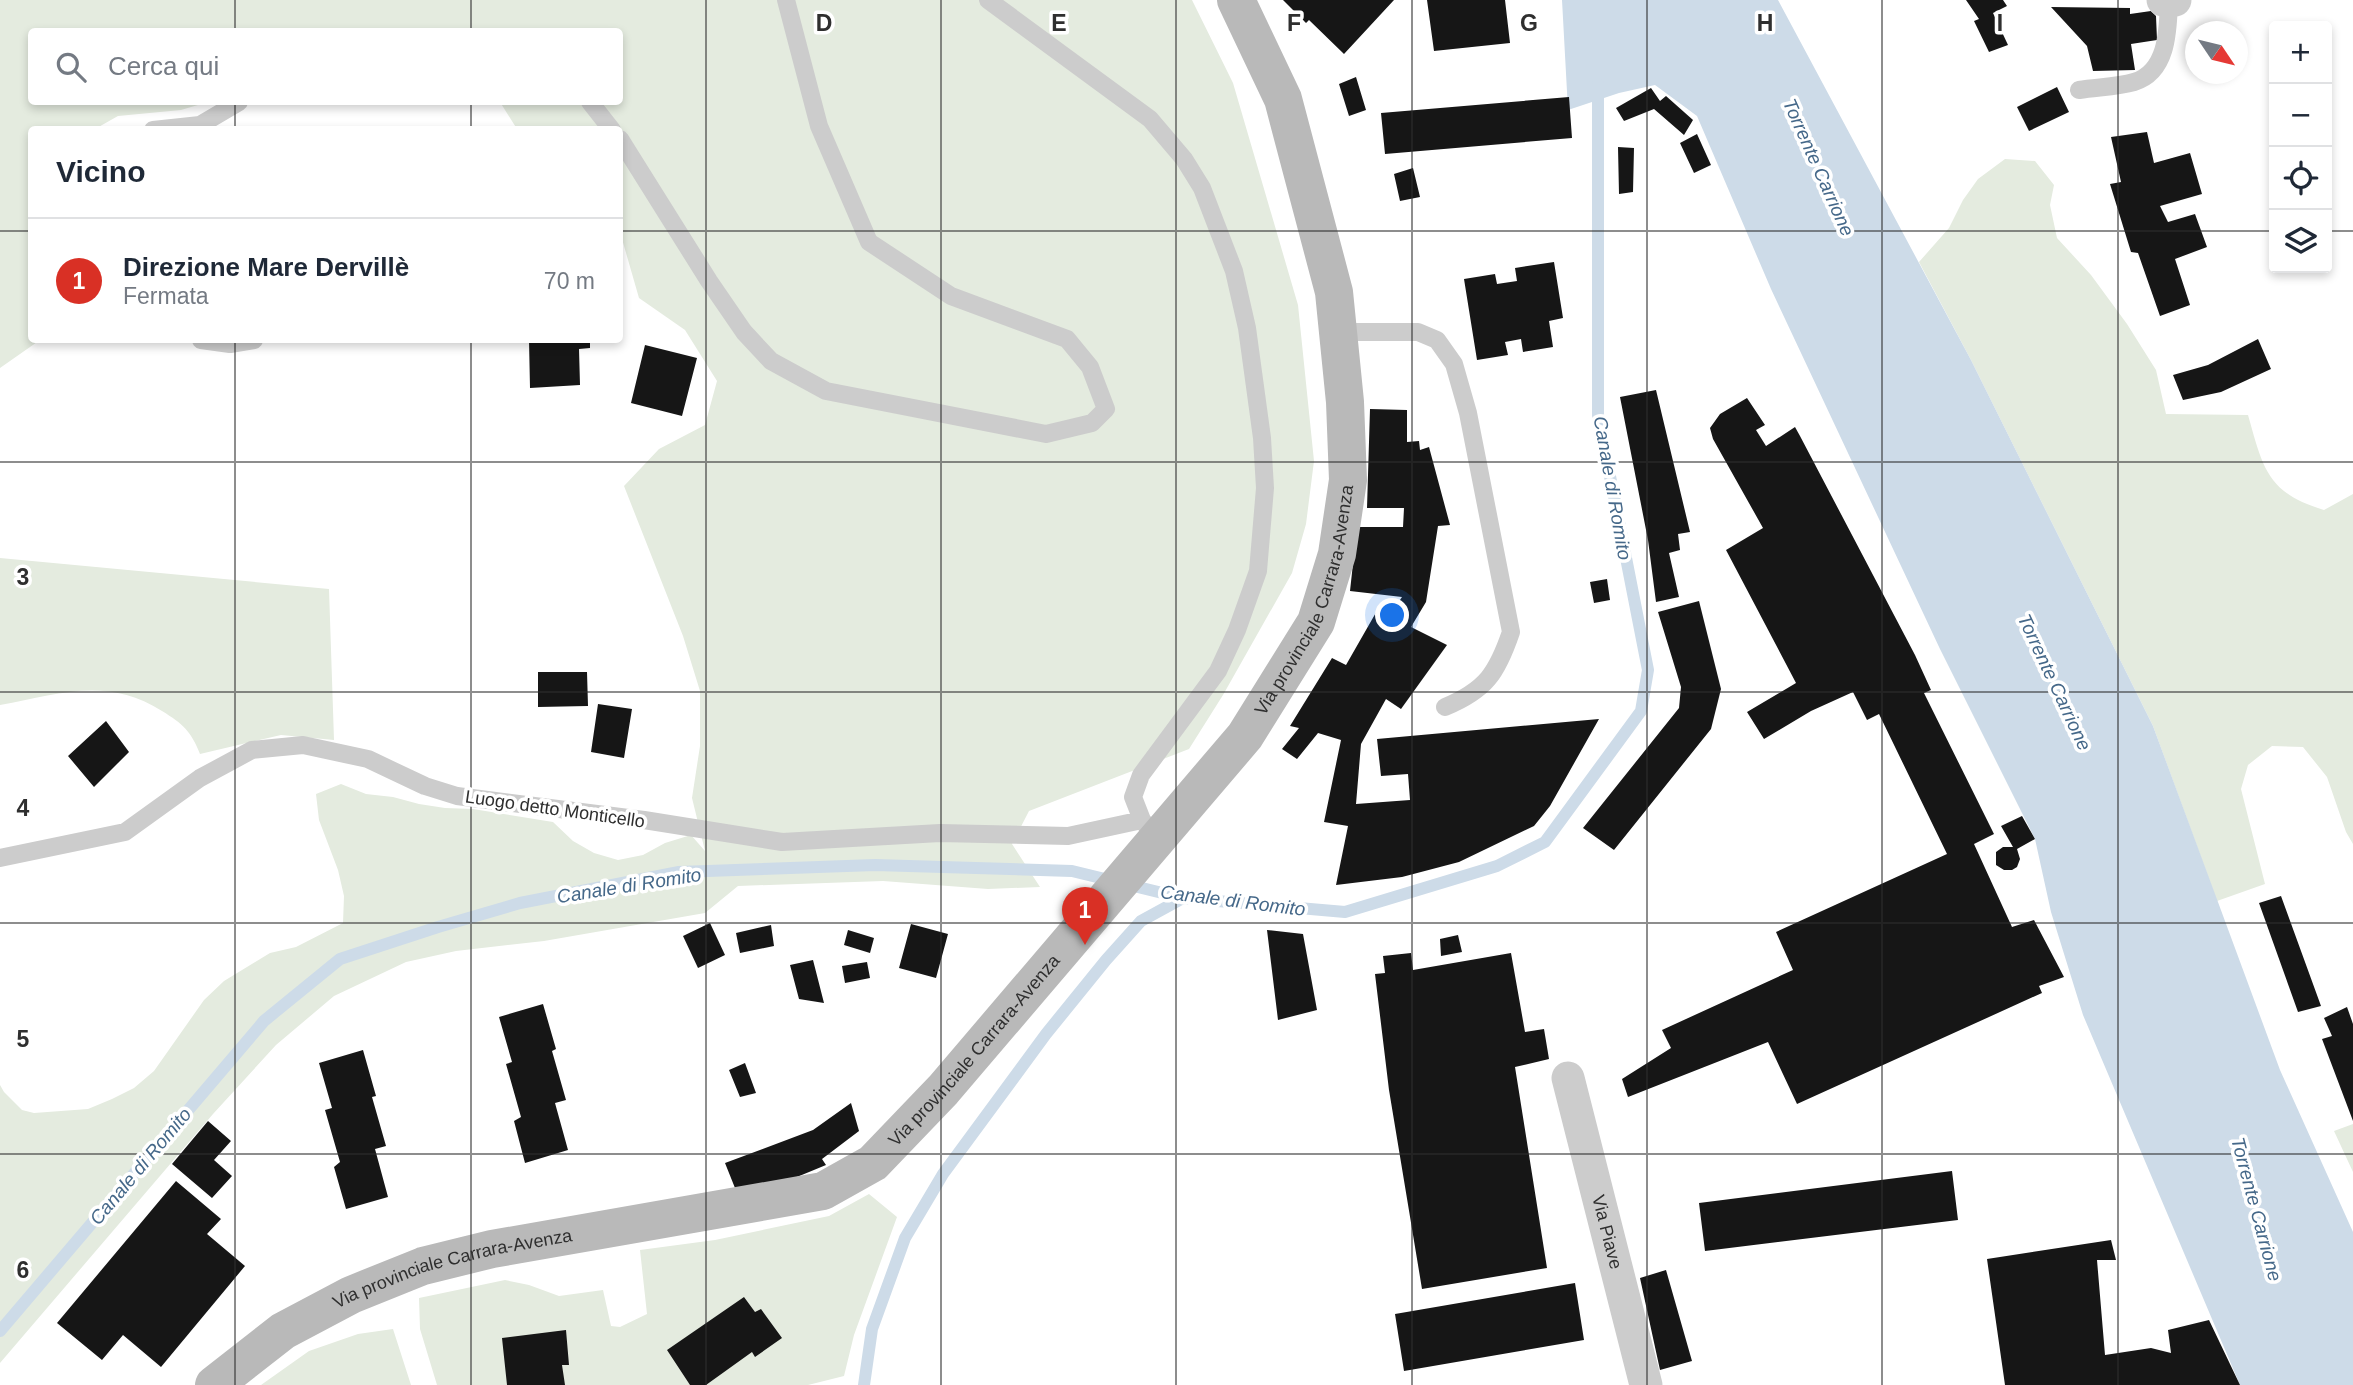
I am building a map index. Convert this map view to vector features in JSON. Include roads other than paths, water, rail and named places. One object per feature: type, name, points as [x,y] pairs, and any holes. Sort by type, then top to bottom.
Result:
[{"type":"main road","name":"Via provinciale Carrara-Avenza","points":[[214,1385],[283,1331],[351,1295],[423,1266],[492,1249],[822,1191],[873,1163],[943,1090],[1088,920],[1148,838],[1245,736],[1316,622],[1337,554],[1348,480],[1334,292],[1283,99],[1236,0]]},
{"type":"street","name":"Via Piave","points":[[1568,1078],[1646,1385]]},
{"type":"lane","points":[[623,144],[709,281],[744,332],[771,362],[826,391],[1046,434],[1093,423],[1106,409],[1090,367],[1067,339],[951,296],[869,242],[819,127],[786,0]]},
{"type":"lane","points":[[988,0],[1150,119],[1184,159],[1202,188],[1234,271],[1247,328],[1262,438],[1265,488],[1258,571],[1237,630],[1218,671],[1141,775],[1133,797],[1148,838]]},
{"type":"lane","points":[[2079,90],[2136,82],[2160,62],[2168,30],[2169,0]]},
{"type":"lane","points":[[191,126],[200,125],[234,105]]},
{"type":"lane","points":[[592,105],[609,126]]},
{"type":"lane","points":[[1338,331],[1418,332],[1437,340],[1454,364],[1468,413],[1511,632],[1501,663],[1490,677],[1471,695],[1446,707]]},
{"type":"lane","name":"Luogo detto Monticello","points":[[0,858],[125,832],[200,778],[252,750],[303,745],[368,759],[425,786],[457,796],[644,820],[782,842],[940,833],[1148,838]]},
{"type":"water","name":"Torrente Carrione","points":[[1562,0],[1778,0],[1971,360],[2153,726],[2280,1070],[2353,1232],[2353,1385],[2240,1385],[2083,1015],[2051,912],[2035,839],[1940,649],[1771,289],[1697,116],[1655,85],[1619,93],[1568,110]]},
{"type":"waterway","name":"Canale di Romito","points":[[0,1331],[264,1021],[340,959],[438,927],[520,903],[679,872],[875,865],[1072,871],[1183,898],[1345,912],[1497,866],[1545,842],[1641,711],[1648,670],[1598,415],[1598,84]]},
{"type":"waterway","points":[[864,1385],[872,1329],[905,1238],[943,1174],[1046,1034],[1106,960],[1141,921],[1183,898]]},
{"type":"place","name":"Direzione Mare Dervillè","points":[[1085,945]]}]
